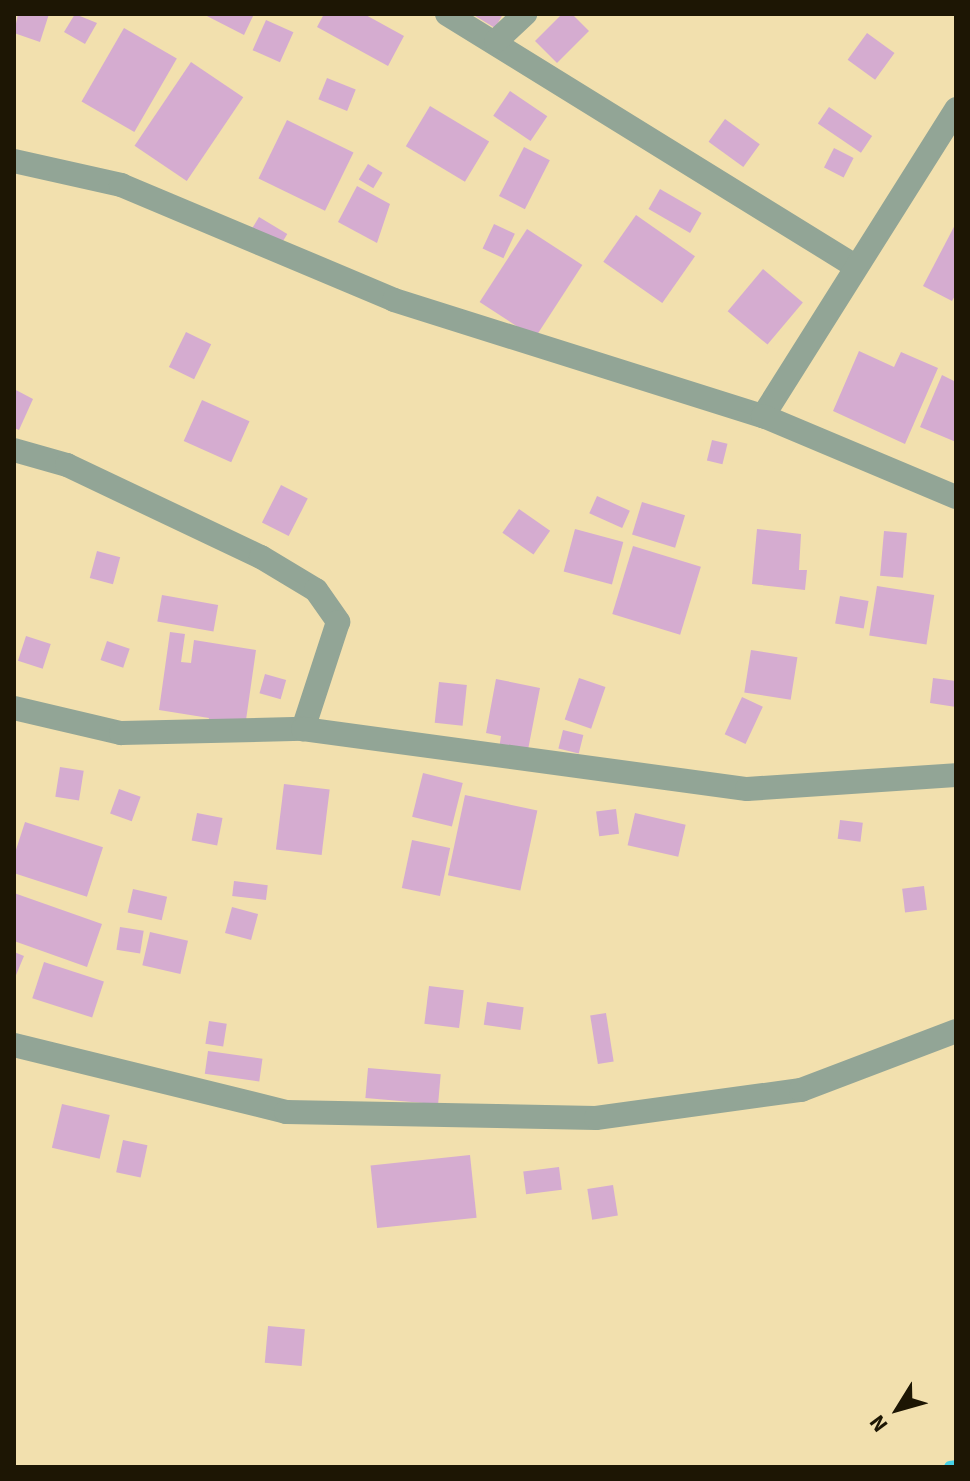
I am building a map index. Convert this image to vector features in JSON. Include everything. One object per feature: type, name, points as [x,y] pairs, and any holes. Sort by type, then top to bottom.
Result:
[{"type":"street","points":[[447,14],[496,41],[854,265]]},
{"type":"street","points":[[496,41],[525,14]]},
{"type":"street","points":[[763,416],[854,265],[956,109]]},
{"type":"street","points":[[14,161],[121,185],[394,300],[763,416],[956,497]]},
{"type":"street","points":[[14,450],[67,465],[261,557],[316,590],[338,622],[303,729]]},
{"type":"street","points":[[14,708],[121,733],[303,729],[747,789],[956,775]]},
{"type":"street","points":[[14,1045],[286,1112],[596,1118],[801,1090],[956,1031]]},
{"type":"building","points":[[18,14],[49,14],[40,42],[14,33]]},
{"type":"building","points":[[75,14],[97,23],[85,44],[64,32]]},
{"type":"building","points":[[203,14],[254,14],[244,35]]},
{"type":"building","points":[[324,14],[364,14],[404,36],[388,66],[317,27]]},
{"type":"building","points":[[472,14],[503,14],[495,28]]},
{"type":"building","points":[[562,14],[572,14],[589,31],[557,63],[535,41]]},
{"type":"building","points":[[266,20],[293,32],[280,62],[253,50]]},
{"type":"building","points":[[124,28],[177,58],[134,132],[82,102]]},
{"type":"building","points":[[867,33],[895,53],[875,80],[848,60]]},
{"type":"building","points":[[191,62],[243,97],[187,181],[135,146]]},
{"type":"building","points":[[327,78],[356,90],[347,111],[318,99]]},
{"type":"building","points":[[510,91],[547,116],[531,141],[493,116]]},
{"type":"building","points":[[430,106],[489,142],[465,182],[406,146]]},
{"type":"building","points":[[829,107],[872,136],[861,153],[818,124]]},
{"type":"building","points":[[725,119],[760,144],[743,167],[709,142]]},
{"type":"building","points":[[287,120],[354,152],[325,211],[259,178]]},
{"type":"building","points":[[524,147],[550,160],[525,209],[499,196]]},
{"type":"building","points":[[834,148],[854,158],[844,178],[824,168]]},
{"type":"building","points":[[368,164],[383,173],[373,188],[359,179]]},
{"type":"building","points":[[357,186],[390,204],[377,243],[338,222]]},
{"type":"building","points":[[660,189],[702,213],[690,233],[648,209]]},
{"type":"building","points":[[636,215],[695,256],[662,303],[603,262]]},
{"type":"building","points":[[259,217],[287,234],[276,253],[248,236]]},
{"type":"building","points":[[956,223],[956,294],[952,301],[923,286]]},
{"type":"building","points":[[494,224],[515,234],[503,258],[483,248]]},
{"type":"building","points":[[527,229],[582,265],[535,338],[480,302]]},
{"type":"building","points":[[763,269],[803,302],[767,345],[728,311]]},
{"type":"building","points":[[186,332],[211,344],[194,379],[169,367]]},
{"type":"building","points":[[859,351],[894,367],[901,352],[938,368],[905,444],[833,411]]},
{"type":"building","points":[[942,375],[956,382],[956,442],[920,427]]},
{"type":"building","points":[[14,389],[33,399],[19,430],[14,428]]},
{"type":"building","points":[[202,400],[250,421],[231,462],[184,441]]},
{"type":"building","points":[[712,440],[728,444],[722,464],[707,460]]},
{"type":"building","points":[[281,485],[308,499],[289,536],[262,522]]},
{"type":"building","points":[[597,496],[630,511],[622,528],[589,513]]},
{"type":"building","points":[[642,502],[685,515],[675,548],[632,535]]},
{"type":"building","points":[[519,509],[550,531],[533,555],[502,533]]},
{"type":"building","points":[[575,529],[623,542],[612,584],[564,572]]},
{"type":"building","points":[[757,529],[801,534],[799,570],[807,570],[805,590],[752,584]]},
{"type":"building","points":[[884,531],[907,533],[903,578],[880,576]]},
{"type":"building","points":[[633,546],[701,567],[680,635],[612,614]]},
{"type":"building","points":[[97,551],[120,557],[113,584],[90,578]]},
{"type":"building","points":[[877,586],[934,595],[926,644],[869,635]]},
{"type":"building","points":[[162,595],[218,605],[213,631],[157,622]]},
{"type":"building","points":[[840,596],[869,601],[864,629],[835,624]]},
{"type":"building","points":[[170,632],[185,634],[181,662],[191,663],[194,640],[256,650],[244,734],[207,728],[209,718],[159,710]]},
{"type":"building","points":[[26,636],[51,644],[43,669],[18,661]]},
{"type":"building","points":[[107,641],[130,649],[123,668],[100,660]]},
{"type":"building","points":[[751,650],[797,657],[791,700],[744,692]]},
{"type":"building","points":[[265,674],[286,680],[281,699],[259,693]]},
{"type":"building","points":[[579,678],[605,687],[591,729],[565,720]]},
{"type":"building","points":[[933,678],[956,681],[956,707],[930,703]]},
{"type":"building","points":[[496,679],[540,688],[527,755],[499,749],[501,736],[486,733]]},
{"type":"building","points":[[439,682],[467,685],[463,726],[435,723]]},
{"type":"building","points":[[742,697],[763,707],[746,744],[725,734]]},
{"type":"building","points":[[563,730],[583,735],[579,754],[558,748]]},
{"type":"building","points":[[60,767],[84,771],[79,800],[55,797]]},
{"type":"building","points":[[423,773],[463,783],[452,827],[412,817]]},
{"type":"building","points":[[284,784],[330,790],[322,855],[276,850]]},
{"type":"building","points":[[119,789],[141,797],[132,821],[110,813]]},
{"type":"building","points":[[465,795],[537,810],[520,891],[448,875]]},
{"type":"building","points":[[616,809],[619,834],[599,836],[596,811]]},
{"type":"building","points":[[197,813],[223,818],[217,845],[192,840]]},
{"type":"building","points":[[635,813],[686,825],[678,857],[628,845]]},
{"type":"building","points":[[840,820],[863,823],[861,842],[838,839]]},
{"type":"building","points":[[25,822],[103,847],[87,897],[14,873],[14,856]]},
{"type":"building","points":[[412,840],[450,848],[440,896],[402,888]]},
{"type":"building","points":[[234,881],[268,885],[266,900],[232,896]]},
{"type":"building","points":[[924,886],[927,910],[905,913],[902,889]]},
{"type":"building","points":[[133,889],[167,897],[162,920],[128,912]]},
{"type":"building","points":[[14,893],[102,924],[87,967],[14,941]]},
{"type":"building","points":[[232,907],[258,914],[251,940],[225,933]]},
{"type":"building","points":[[120,927],[144,931],[140,953],[116,950]]},
{"type":"building","points":[[150,932],[188,941],[180,974],[142,965]]},
{"type":"building","points":[[14,952],[24,956],[14,980]]},
{"type":"building","points":[[44,962],[104,981],[92,1018],[32,998]]},
{"type":"building","points":[[429,986],[464,990],[459,1028],[424,1024]]},
{"type":"building","points":[[487,1002],[524,1007],[520,1030],[484,1025]]},
{"type":"building","points":[[606,1013],[614,1061],[598,1064],[590,1016]]},
{"type":"building","points":[[209,1021],[227,1024],[223,1047],[205,1044]]},
{"type":"building","points":[[208,1051],[262,1059],[259,1081],[205,1074]]},
{"type":"building","points":[[368,1068],[441,1074],[438,1104],[365,1098]]},
{"type":"building","points":[[62,1104],[110,1115],[100,1159],[52,1148]]},
{"type":"building","points":[[123,1140],[147,1145],[141,1177],[116,1172]]},
{"type":"building","points":[[470,1155],[477,1218],[377,1228],[371,1165]]},
{"type":"building","points":[[559,1167],[562,1190],[526,1194],[523,1171]]},
{"type":"building","points":[[613,1185],[618,1216],[592,1220],[587,1189]]},
{"type":"building","points":[[268,1326],[305,1329],[302,1366],[265,1363]]},
{"type":"waterway","points":[[950,1467],[956,1466]]}]
